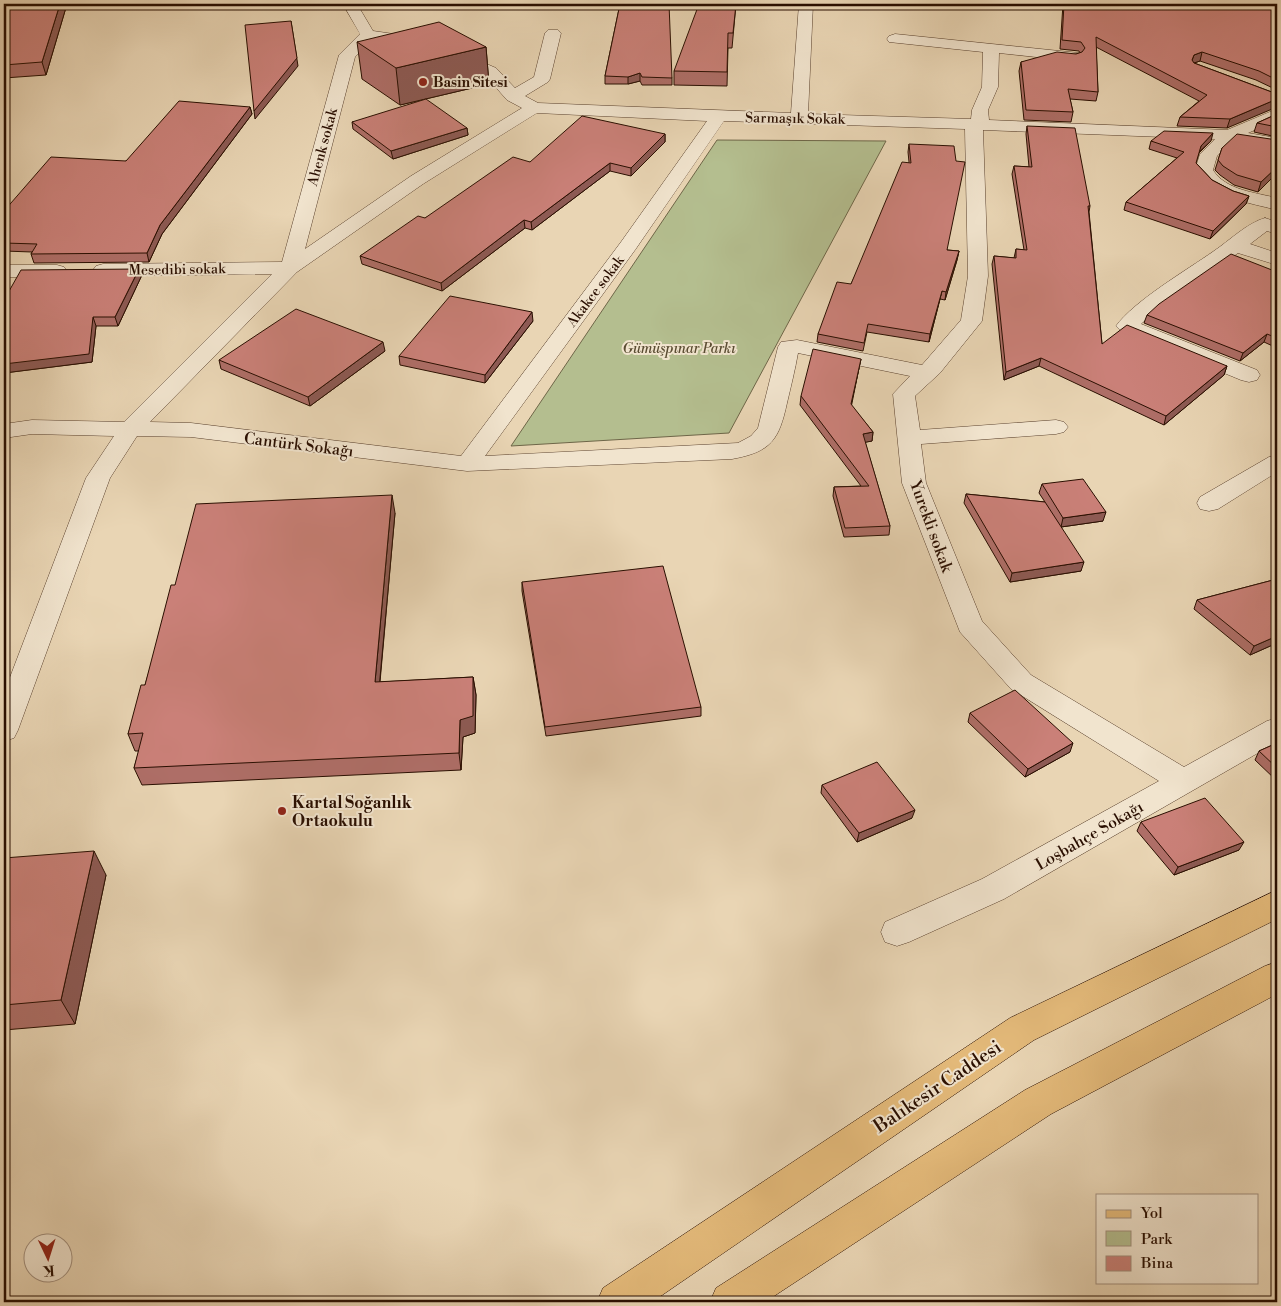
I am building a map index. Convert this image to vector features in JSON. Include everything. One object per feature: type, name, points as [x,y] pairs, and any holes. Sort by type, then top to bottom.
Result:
[{"type":"main road","name":"Balıkesir Caddesi","points":[[617,1302],[1022,1029],[1277,904]]},
{"type":"main road","points":[[730,1302],[1038,1102],[1277,977]]},
{"type":"street","points":[[350,4],[368,35]]},
{"type":"street","points":[[799,118],[806,4]]},
{"type":"street","points":[[513,96],[542,79],[553,33]]},
{"type":"street","name":"Sarmaşık Sokak","points":[[368,35],[410,40],[490,71],[513,96],[534,108],[977,124],[1060,129],[1193,132],[1229,135],[1277,143]]},
{"type":"street","name":"Ahenk sokak","points":[[290,268],[346,55],[368,35]]},
{"type":"street","points":[[895,39],[1073,56]]},
{"type":"street","name":"Yurekli sokak","points":[[991,48],[990,86],[980,110],[977,124],[978,276],[971,322],[927,373],[904,394],[914,483],[970,625],[1020,682],[1183,782]]},
{"type":"street","points":[[4,730],[98,478],[131,428],[290,268],[417,180],[534,108]]},
{"type":"street","points":[[1277,114],[1229,135],[1209,154],[1204,170],[1206,175],[1223,188],[1277,204]]},
{"type":"street","name":"Akakce sokak","points":[[467,464],[628,246],[719,116]]},
{"type":"street","points":[[1249,375],[1127,326],[1148,307],[1265,224],[1277,228]]},
{"type":"street","points":[[1234,245],[1277,260]]},
{"type":"street","name":"Mesedibi sokak","points":[[4,272],[290,268]]},
{"type":"street","name":"Cantürk Sokağı","points":[[4,430],[32,427],[191,430],[467,464],[715,453],[738,451],[754,446],[764,439],[770,428],[789,347],[797,346],[927,373]]},
{"type":"street","points":[[909,438],[1056,427]]},
{"type":"street","points":[[1209,503],[1277,462]]},
{"type":"street","name":"Loşbahçe Sokağı","points":[[897,932],[993,889],[1277,729]]},
{"type":"green space","name":"Gümüşpınar Parkı","points":[[717,140],[886,141],[729,433],[511,446]]},
{"type":"building","points":[[4,4],[60,4],[42,62],[4,65]]},
{"type":"building","points":[[620,4],[669,4],[672,78],[642,77],[640,73],[628,77],[605,76]]},
{"type":"building","points":[[699,4],[736,4],[733,33],[728,33],[727,72],[674,71]]},
{"type":"building","points":[[1064,4],[1245,4],[1246,6],[1277,8],[1277,80],[1259,71],[1202,52],[1194,55],[1192,60],[1194,63],[1277,94],[1277,99],[1230,119],[1180,117],[1207,95],[1096,37],[1098,92],[1068,89],[1073,112],[1026,110],[1021,62],[1057,52],[1076,54],[1082,52],[1085,48],[1081,42],[1062,40]]},
{"type":"building","points":[[291,21],[297,58],[254,111],[245,25]]},
{"type":"building","points":[[439,22],[486,47],[396,68],[357,42]]},
{"type":"building","points":[[426,99],[467,128],[391,151],[352,122]]},
{"type":"building","points":[[179,101],[250,107],[160,225],[147,253],[31,254],[37,244],[4,243],[4,211],[51,157],[126,161]]},
{"type":"building","points":[[1277,114],[1277,127],[1257,123]]},
{"type":"building","points":[[582,116],[665,134],[631,168],[610,163],[531,222],[524,220],[441,283],[360,256],[418,216],[425,218],[513,157],[530,162]]},
{"type":"building","points":[[1027,126],[1075,128],[1090,206],[1088,206],[1102,344],[1127,325],[1227,366],[1166,416],[1041,358],[1006,372],[994,256],[1016,258],[1016,249],[1027,250],[1014,166],[1032,167]]},
{"type":"building","points":[[1164,131],[1213,133],[1201,146],[1196,163],[1212,180],[1233,191],[1249,196],[1213,231],[1126,202],[1184,152],[1151,141]]},
{"type":"building","points":[[1237,134],[1277,140],[1277,167],[1261,182],[1237,175],[1223,166],[1218,160],[1222,148]]},
{"type":"building","points":[[909,144],[954,146],[956,161],[965,162],[947,250],[959,251],[946,292],[942,291],[930,334],[868,324],[864,343],[818,334],[837,282],[851,284],[902,162],[911,163]]},
{"type":"building","points":[[1231,254],[1277,272],[1277,338],[1267,334],[1243,353],[1147,315],[1159,304]]},
{"type":"building","points":[[139,269],[115,317],[93,317],[89,354],[4,364],[4,300],[21,270]]},
{"type":"building","points":[[450,296],[532,312],[485,375],[399,356]]},
{"type":"building","points":[[296,309],[383,342],[308,397],[219,360]]},
{"type":"building","points":[[813,349],[861,359],[851,404],[873,432],[863,434],[890,526],[845,528],[834,487],[869,486],[801,396]]},
{"type":"building","points":[[1083,479],[1106,512],[1063,518],[1042,484]]},
{"type":"building","points":[[966,494],[1045,502],[1084,562],[1012,573]]},
{"type":"building","points":[[392,495],[375,682],[473,677],[473,716],[460,720],[459,753],[134,768],[143,733],[128,734],[141,685],[145,685],[171,585],[175,585],[196,504]]},
{"type":"building","points":[[663,566],[701,707],[545,727],[522,582]]},
{"type":"building","points":[[1277,579],[1277,636],[1254,646],[1197,600]]},
{"type":"building","points":[[1015,690],[1073,743],[1028,769],[970,713]]},
{"type":"building","points":[[1277,743],[1277,768],[1259,751]]},
{"type":"building","points":[[877,762],[915,810],[859,833],[822,785]]},
{"type":"building","points":[[1205,798],[1244,842],[1178,867],[1141,822]]},
{"type":"building","points":[[94,851],[61,1000],[4,1005],[4,858]]},
{"type":"place","name":"Basin Sitesi","points":[[423,82]]},
{"type":"place","name":"Kartal Soğanlık Ortaokulu","points":[[282,811]]}]
